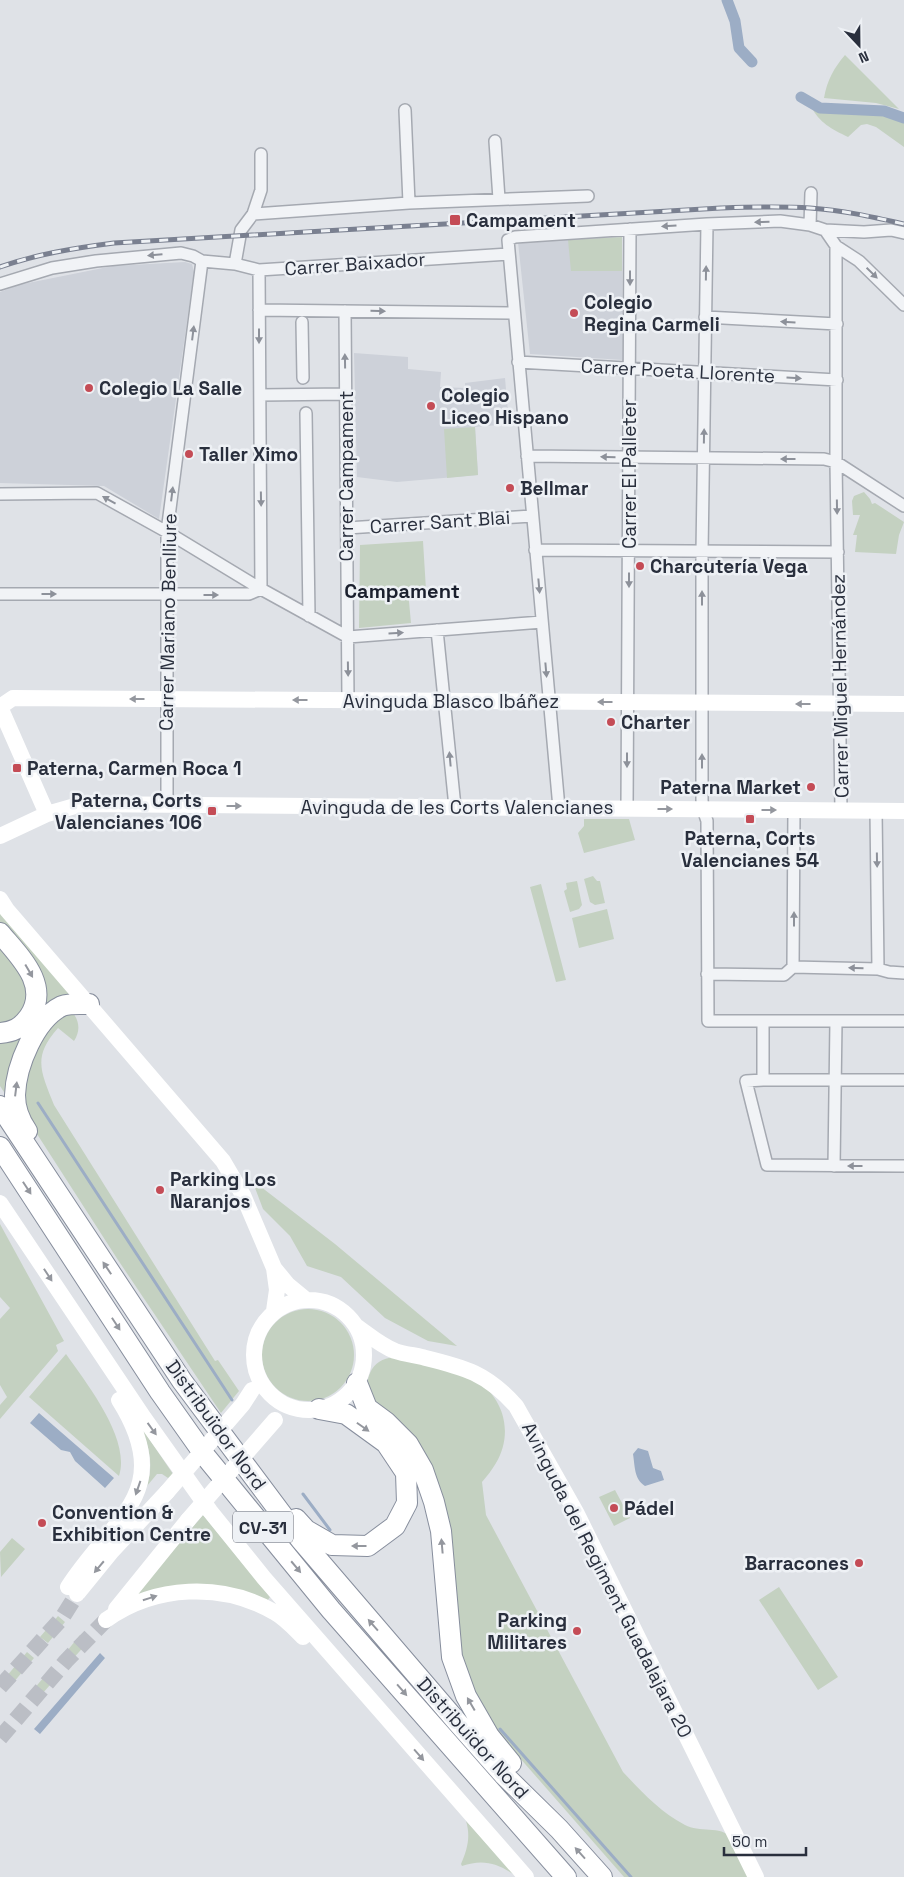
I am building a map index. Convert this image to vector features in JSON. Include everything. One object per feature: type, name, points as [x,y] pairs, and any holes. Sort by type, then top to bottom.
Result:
[{"type":"highway","points":[[0,932],[29,968],[36,983],[35,1006],[30,1016],[16,1030],[0,1033]]},
{"type":"highway","points":[[60,1196],[54,1172],[21,1122],[15,1096],[20,1068],[29,1045],[42,1023],[52,1013],[68,1004],[89,1004]]},
{"type":"highway","name":"Distribuïdor Nord","points":[[0,1106],[182,1381],[301,1540],[503,1774],[559,1830],[602,1877]]},
{"type":"highway","name":"Distribuïdor Nord","points":[[0,1148],[160,1392],[206,1457],[331,1610],[566,1877]]},
{"type":"highway","points":[[357,1383],[367,1408],[386,1422],[408,1444],[423,1470],[441,1531],[452,1656],[466,1696],[489,1736],[543,1804],[559,1830]]},
{"type":"highway","points":[[224,1438],[264,1480],[306,1530],[332,1545],[368,1546],[395,1526],[407,1503],[406,1473],[386,1443],[346,1414],[319,1409]]},
{"type":"street","points":[[405,110],[409,203]]},
{"type":"street","points":[[494,141],[499,199]]},
{"type":"street","points":[[235,264],[241,230],[253,214],[261,190],[262,154]]},
{"type":"street","points":[[810,226],[811,193]]},
{"type":"street","points":[[253,214],[409,203],[588,196]]},
{"type":"street","points":[[559,808],[508,240],[515,237],[780,221],[825,230],[864,232],[891,230],[904,233]]},
{"type":"street","points":[[707,224],[702,552],[702,703],[703,809],[707,821],[708,1021],[904,1021]]},
{"type":"street","name":"Carrer El Palleter","points":[[627,809],[630,229]]},
{"type":"street","points":[[825,230],[836,246],[859,261],[904,305]]},
{"type":"street","points":[[836,246],[864,232]]},
{"type":"street","points":[[836,246],[836,462]]},
{"type":"street","name":"Carrer Baixador","points":[[0,284],[52,268],[96,261],[181,253],[193,256],[202,262],[235,264],[259,270],[509,254]]},
{"type":"street","name":"Carrer Mariano Benlliure","points":[[167,805],[167,532],[202,262]]},
{"type":"street","points":[[259,270],[261,589]]},
{"type":"street","points":[[259,310],[302,316],[345,311],[514,313]]},
{"type":"street","name":"Carrer Campament","points":[[345,311],[348,700]]},
{"type":"street","points":[[302,316],[309,616]]},
{"type":"street","points":[[705,317],[837,324]]},
{"type":"street","name":"Carrer Poeta Llorente","points":[[518,362],[837,380]]},
{"type":"street","points":[[260,395],[346,394]]},
{"type":"street","points":[[527,456],[824,459],[836,462],[902,501]]},
{"type":"street","name":"Carrer Miguel Hernández","points":[[836,462],[842,810]]},
{"type":"street","points":[[0,494],[97,493],[167,532],[261,589],[348,637],[542,622]]},
{"type":"street","name":"Carrer Sant Blai","points":[[347,528],[532,516]]},
{"type":"street","points":[[535,550],[702,552],[838,557]]},
{"type":"street","points":[[0,594],[249,594],[261,589]]},
{"type":"street","points":[[437,630],[454,807]]},
{"type":"street","name":"Avinguda Blasco Ibáñez","points":[[0,707],[13,698],[904,704]]},
{"type":"street","points":[[0,707],[47,814]]},
{"type":"street","name":"Avinguda de les Corts Valencianes","points":[[0,847],[7,832],[47,814],[82,804],[904,811]]},
{"type":"street","points":[[794,810],[794,967]]},
{"type":"street","points":[[876,811],[878,969]]},
{"type":"street","points":[[2,905],[223,1161],[243,1195],[274,1268],[277,1290],[274,1311]]},
{"type":"street","points":[[707,974],[784,975],[794,967],[878,969],[904,973]]},
{"type":"street","points":[[763,1080],[764,1021]]},
{"type":"street","points":[[834,1166],[836,1021]]},
{"type":"street","points":[[904,1080],[746,1081],[767,1165],[904,1166]]},
{"type":"street","points":[[0,1203],[84,1331],[210,1511],[264,1578],[526,1877]]},
{"type":"street","points":[[274,1268],[288,1285],[305,1299]]},
{"type":"street","points":[[84,1331],[104,1374],[127,1412],[136,1432],[142,1452],[142,1476],[135,1497],[124,1517],[72,1591],[167,1492],[244,1404],[255,1383],[253,1352],[259,1329],[274,1311],[289,1303],[305,1299],[334,1305],[356,1326],[363,1343],[364,1362],[357,1383],[341,1400],[319,1409],[293,1408],[271,1396],[255,1383]]},
{"type":"street","name":"Avinguda del Regiment Guadalajara 20","points":[[356,1326],[378,1342],[396,1351],[465,1368],[490,1382],[516,1406],[577,1514],[756,1877]]},
{"type":"street","points":[[364,1362],[379,1355],[396,1351]]},
{"type":"street","points":[[293,1408],[275,1420],[188,1520],[129,1595],[106,1620],[133,1604],[174,1592],[209,1592],[243,1598],[283,1618],[352,1688],[387,1719]]},
{"type":"shaded area","name":"Colegio Regina Carmeli","points":[[622,237],[623,360],[530,354],[518,242]]},
{"type":"shaded area","name":"Colegio La Salle","points":[[185,262],[192,264],[194,272],[159,519],[104,486],[0,483],[0,292],[18,285],[113,266]]},
{"type":"shaded area","name":"Colegio Liceo Hispano","points":[[354,353],[408,357],[408,369],[441,372],[440,387],[465,388],[465,383],[505,378],[509,424],[475,427],[478,475],[397,482],[357,477]]},
{"type":"green space","points":[[845,55],[899,109],[876,103],[824,98],[832,75]]},
{"type":"green space","points":[[811,106],[827,111],[875,113],[904,121],[904,147],[876,127],[867,124],[861,125],[848,137],[822,121]]},
{"type":"green space","points":[[622,237],[622,271],[571,271],[568,240]]},
{"type":"green space","points":[[475,427],[478,475],[447,478],[444,429]]},
{"type":"green space","points":[[864,492],[872,504],[875,503],[904,522],[899,535],[896,554],[855,552],[857,535],[853,535],[860,515],[853,515],[852,501],[854,496]]},
{"type":"green space","points":[[423,541],[426,590],[408,591],[411,623],[359,628],[360,545]]},
{"type":"green space","points":[[584,819],[629,819],[635,840],[584,853],[578,833],[584,826]]},
{"type":"green space","points":[[593,876],[597,881],[600,881],[605,903],[595,905],[590,902],[584,879]]},
{"type":"green space","points":[[577,881],[582,905],[579,909],[570,912],[564,891],[567,889],[566,883]]},
{"type":"green space","points":[[541,884],[566,980],[556,982],[530,887]]},
{"type":"green space","points":[[607,909],[614,939],[579,948],[572,918]]},
{"type":"green space","points":[[0,912],[73,996],[56,1004],[10,1101],[0,1086],[0,1042],[32,1024],[19,943],[0,922]]},
{"type":"green space","points":[[0,941],[24,971],[29,1000],[18,1018],[0,1025]]},
{"type":"green space","points":[[73,1013],[78,1027],[74,1041],[58,1028],[45,1048],[41,1065],[45,1083],[54,1105],[215,1361],[218,1360],[239,1391],[221,1413],[118,1260],[28,1120],[22,1097],[34,1052],[57,1016]]},
{"type":"green space","points":[[252,1180],[335,1244],[457,1346],[428,1341],[385,1318],[341,1277],[307,1266],[290,1236],[263,1209]]},
{"type":"green space","points":[[0,1224],[64,1341],[56,1345],[58,1351],[0,1419],[0,1405],[7,1397],[0,1385],[0,1319],[10,1308],[0,1297]]},
{"type":"green space","points":[[308,1309],[326,1312],[341,1322],[351,1337],[354,1355],[351,1373],[341,1388],[326,1398],[308,1401],[290,1398],[275,1388],[265,1373],[262,1355],[265,1337],[275,1322],[290,1312]]},
{"type":"green space","points":[[66,1354],[95,1396],[113,1429],[119,1446],[121,1461],[119,1476],[29,1397]]},
{"type":"green space","points":[[394,1357],[465,1375],[477,1381],[496,1400],[502,1412],[505,1437],[496,1463],[482,1482],[486,1515],[623,1772],[652,1801],[676,1820],[697,1829],[716,1830],[732,1838],[751,1877],[624,1877],[505,1741],[494,1725],[483,1708],[471,1682],[461,1647],[447,1516],[441,1491],[431,1466],[417,1441],[400,1422],[378,1405],[369,1391],[368,1382],[374,1366],[382,1360]]},
{"type":"green space","points":[[139,1424],[173,1474],[168,1478],[162,1474],[157,1474],[147,1486],[150,1470],[149,1454]]},
{"type":"green space","name":"Pádel","points":[[615,1490],[630,1518],[614,1526],[599,1497]]},
{"type":"green space","points":[[203,1515],[270,1597],[267,1601],[134,1597]]},
{"type":"green space","points":[[12,1538],[25,1549],[1,1577],[0,1552]]},
{"type":"green space","points":[[779,1587],[838,1677],[818,1690],[759,1600]]},
{"type":"green space","points":[[58,1616],[65,1622],[48,1643],[40,1637]]},
{"type":"green space","points":[[80,1635],[88,1642],[70,1662],[63,1656]]},
{"type":"green space","points":[[27,1652],[34,1658],[13,1683],[6,1677]]},
{"type":"green space","points":[[49,1671],[57,1677],[35,1702],[28,1696]]},
{"type":"green space","points":[[466,1821],[517,1877],[491,1864],[477,1863],[462,1866],[468,1838]]},
{"type":"water","points":[[39,1413],[114,1478],[105,1488],[75,1461],[70,1452],[61,1450],[30,1423]]},
{"type":"water","points":[[638,1448],[648,1451],[653,1468],[661,1471],[664,1480],[645,1486],[641,1483],[636,1472],[633,1454]]},
{"type":"water","points":[[100,1653],[105,1658],[40,1734],[34,1729]]},
{"type":"waterway","points":[[727,0],[735,21],[739,48],[752,62]]},
{"type":"waterway","points":[[801,97],[820,108],[884,111],[904,118]]},
{"type":"waterway","points":[[38,1103],[232,1400]]},
{"type":"waterway","points":[[303,1494],[330,1530]]},
{"type":"waterway","points":[[500,1729],[631,1877]]},
{"type":"tunnel","points":[[0,1687],[62,1618],[77,1594]]},
{"type":"tunnel","points":[[0,1738],[66,1661],[106,1620]]},
{"type":"railway","points":[[0,267],[56,252],[114,243],[721,208],[799,207],[822,209],[904,224]]},
{"type":"place","name":"Campament","points":[[455,220]]},
{"type":"place","name":"Colegio Regina Carmeli","points":[[574,313]]},
{"type":"place","name":"Colegio La Salle","points":[[89,388]]},
{"type":"place","name":"Colegio Liceo Hispano","points":[[431,406]]},
{"type":"place","name":"Taller Ximo","points":[[189,454]]},
{"type":"place","name":"Bellmar","points":[[510,488]]},
{"type":"place","name":"Charcutería Vega","points":[[640,566]]},
{"type":"place","name":"Charter","points":[[611,722]]},
{"type":"place","name":"Paterna, Carmen Roca 1","points":[[17,768]]},
{"type":"place","name":"Paterna Market","points":[[811,787]]},
{"type":"place","name":"Paterna, Corts Valencianes 106","points":[[212,811]]},
{"type":"place","name":"Paterna, Corts Valencianes 54","points":[[750,819]]},
{"type":"place","name":"Parking Los Naranjos","points":[[160,1190]]},
{"type":"place","name":"Pádel","points":[[614,1508]]},
{"type":"place","name":"Convention & Exhibition Centre","points":[[42,1523]]},
{"type":"place","name":"Barracones","points":[[859,1563]]},
{"type":"place","name":"Parking Militares","points":[[577,1631]]},
{"type":"district","name":"Campament","points":[[402,591]]}]
